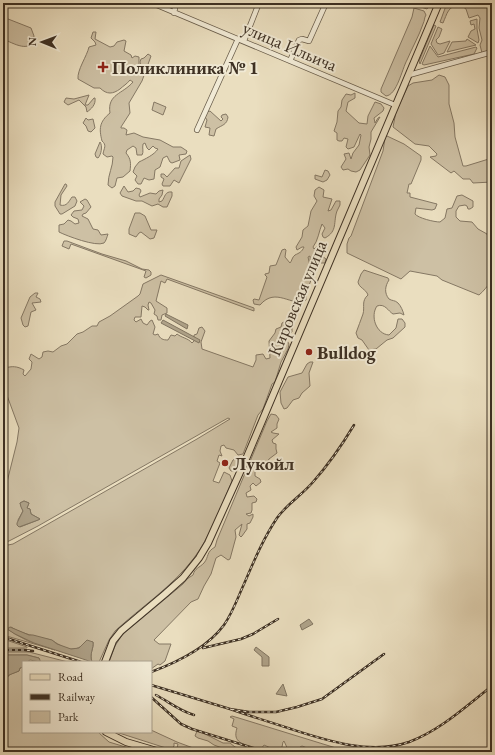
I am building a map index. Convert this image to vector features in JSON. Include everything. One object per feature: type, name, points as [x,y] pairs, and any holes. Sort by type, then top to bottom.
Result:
[{"type":"main road","name":"Кировская улица","points":[[105,661],[113,641],[121,631],[183,578],[199,558],[216,527],[439,3]]},
{"type":"main road","points":[[108,733],[126,742],[160,752]]},
{"type":"street","name":"улица Ильича","points":[[152,3],[395,105]]},
{"type":"street","points":[[174,13],[176,3]]},
{"type":"street","points":[[244,42],[258,3]]},
{"type":"street","points":[[290,61],[299,40],[310,41],[326,3]]},
{"type":"street","points":[[198,130],[238,39]]},
{"type":"street","points":[[409,75],[492,52]]},
{"type":"green space","points":[[417,3],[432,3],[427,9],[418,6]]},
{"type":"green space","points":[[447,3],[460,3],[459,5],[450,9],[443,23],[440,22]]},
{"type":"green space","points":[[463,3],[492,3],[492,50],[482,53],[480,45],[482,40],[479,28],[480,18],[478,15],[469,18],[466,9],[462,6]]},
{"type":"green space","points":[[414,8],[424,11],[426,15],[420,33],[405,64],[399,81],[390,95],[386,96],[381,92],[381,89],[412,17]]},
{"type":"green space","points":[[3,17],[31,28],[34,36],[33,42],[30,45],[22,46],[3,39]]},
{"type":"green space","points":[[477,19],[478,43],[468,37],[471,31],[475,29],[474,24],[471,25],[470,21]]},
{"type":"green space","points":[[434,25],[436,26],[420,64],[419,61]]},
{"type":"green space","points":[[438,27],[442,29],[436,40],[437,43],[440,44],[450,41],[444,53],[438,55],[431,44]]},
{"type":"green space","points":[[93,32],[96,32],[95,39],[110,47],[114,46],[117,42],[124,40],[126,41],[124,51],[131,55],[132,58],[135,56],[139,57],[139,67],[141,66],[141,59],[148,54],[151,56],[142,81],[129,103],[130,113],[121,127],[127,130],[126,135],[134,133],[143,137],[160,140],[173,147],[181,147],[187,151],[186,154],[179,155],[180,160],[172,163],[167,156],[163,158],[160,167],[155,170],[154,179],[149,180],[144,178],[141,184],[138,184],[135,180],[137,176],[133,172],[135,167],[139,162],[152,155],[158,149],[153,146],[149,150],[145,143],[143,144],[142,155],[137,155],[136,148],[133,146],[127,150],[126,153],[130,161],[130,171],[123,177],[117,178],[115,186],[112,188],[108,185],[113,157],[107,157],[103,154],[105,145],[102,141],[100,129],[104,119],[110,113],[113,98],[133,82],[130,80],[117,91],[110,93],[105,92],[100,88],[94,88],[78,79],[79,71],[89,47],[96,45],[91,38]]},
{"type":"green space","points":[[467,39],[476,45],[447,52],[452,42],[466,41]]},
{"type":"green space","points":[[430,46],[438,57],[477,48],[474,54],[424,65],[422,64]]},
{"type":"green space","points":[[439,75],[445,77],[449,85],[449,104],[454,123],[455,137],[463,166],[492,158],[492,182],[473,183],[470,179],[463,179],[454,171],[451,173],[430,157],[436,156],[437,154],[429,146],[415,144],[393,127],[396,112],[408,86],[413,83],[432,80]]},
{"type":"green space","points":[[355,93],[355,98],[348,102],[346,111],[359,123],[367,124],[368,116],[375,102],[381,104],[384,108],[383,111],[374,118],[375,123],[380,117],[371,132],[369,147],[370,155],[360,170],[356,172],[348,169],[343,170],[341,167],[346,159],[344,154],[349,153],[351,159],[353,153],[359,145],[361,135],[360,134],[354,147],[348,149],[346,147],[348,139],[344,138],[342,141],[337,140],[337,133],[334,131],[342,100],[346,94],[351,95]]},
{"type":"green space","points":[[89,95],[85,105],[88,105],[94,98],[95,103],[87,112],[86,107],[79,100],[68,105],[64,102],[66,98],[74,99]]},
{"type":"green space","points":[[154,102],[166,107],[163,115],[152,110]]},
{"type":"green space","points":[[210,111],[221,121],[223,119],[221,117],[222,115],[226,114],[228,117],[225,123],[216,129],[214,136],[209,135],[210,128],[205,127],[207,120],[205,117],[207,112]]},
{"type":"green space","points":[[86,118],[88,120],[93,119],[95,128],[91,132],[88,131],[83,123]]},
{"type":"green space","points":[[387,136],[404,144],[421,156],[421,160],[411,184],[409,184],[407,193],[410,193],[410,197],[437,204],[435,209],[432,210],[416,208],[415,214],[426,220],[440,222],[445,218],[447,209],[452,208],[457,196],[462,195],[473,201],[473,207],[470,209],[468,209],[465,205],[459,206],[456,211],[456,217],[460,221],[472,222],[478,229],[487,234],[489,240],[492,241],[492,281],[479,295],[442,280],[437,276],[410,271],[401,279],[347,253],[349,238],[383,151],[385,138]]},
{"type":"green space","points":[[100,142],[101,150],[98,158],[95,154]]},
{"type":"green space","points":[[190,155],[191,159],[179,183],[174,180],[170,186],[163,186],[162,184],[164,179],[161,177],[161,174],[164,174],[167,177],[175,168],[179,168],[181,161]]},
{"type":"green space","points":[[325,170],[328,171],[330,175],[327,180],[323,182],[315,179],[315,175],[322,177]]},
{"type":"green space","points":[[65,184],[67,186],[61,195],[60,205],[69,202],[72,197],[75,197],[77,201],[75,206],[60,214],[55,206],[55,202]]},
{"type":"green space","points":[[124,186],[128,192],[133,191],[136,188],[140,189],[140,197],[150,193],[156,194],[163,190],[159,202],[162,201],[168,192],[172,192],[172,196],[167,207],[163,207],[158,204],[152,206],[142,201],[136,201],[122,196],[120,193]]},
{"type":"green space","points":[[319,187],[324,190],[323,197],[332,199],[328,211],[331,210],[336,201],[340,201],[340,205],[332,232],[325,238],[323,237],[322,234],[325,228],[322,224],[313,247],[314,249],[320,243],[325,245],[322,256],[326,259],[325,263],[321,263],[320,261],[312,263],[310,261],[310,256],[308,257],[310,266],[315,270],[306,293],[306,300],[301,302],[272,297],[260,305],[254,304],[254,299],[259,300],[267,277],[265,274],[269,273],[270,266],[276,265],[282,250],[286,250],[285,257],[290,263],[294,256],[303,249],[304,247],[297,250],[296,247],[302,237],[303,230],[308,226],[311,211],[317,201],[314,196],[315,190]]},
{"type":"green space","points":[[85,199],[91,207],[82,216],[88,219],[93,229],[98,230],[101,235],[108,234],[104,243],[95,244],[59,232],[59,225],[64,224],[68,220],[75,224],[79,223],[78,219],[71,215],[74,211],[82,210],[84,206],[80,202]]},
{"type":"green space","points":[[135,213],[140,213],[145,216],[151,230],[157,230],[154,238],[150,239],[141,232],[136,237],[129,234],[129,229]]},
{"type":"green space","points":[[64,241],[126,261],[142,269],[149,270],[151,275],[146,278],[144,277],[146,271],[71,244],[69,249],[62,246]]},
{"type":"green space","points":[[364,270],[388,278],[389,280],[386,287],[386,294],[389,299],[396,301],[399,304],[404,315],[400,313],[393,314],[384,306],[377,306],[374,319],[378,328],[384,334],[389,335],[396,328],[398,319],[402,319],[405,323],[405,327],[393,338],[387,340],[376,349],[369,350],[362,340],[358,338],[356,333],[364,311],[364,302],[368,295],[358,282]]},
{"type":"green space","points":[[161,275],[254,308],[254,311],[167,279],[165,283],[161,281],[156,301],[167,308],[167,313],[162,315],[161,320],[158,320],[157,316],[154,314],[155,310],[149,302],[149,310],[142,306],[141,317],[135,317],[134,320],[136,322],[141,319],[143,323],[147,325],[152,320],[155,327],[153,334],[158,334],[163,339],[168,340],[171,335],[175,336],[177,334],[192,343],[194,341],[194,335],[197,334],[199,328],[202,327],[205,331],[201,342],[202,349],[253,367],[256,360],[256,355],[263,354],[266,359],[270,358],[269,341],[276,329],[281,327],[282,323],[286,321],[290,322],[292,325],[292,332],[285,337],[289,344],[288,349],[281,362],[275,382],[272,384],[263,409],[258,415],[243,454],[238,455],[234,450],[226,448],[224,445],[221,446],[220,451],[222,456],[219,455],[217,461],[220,463],[213,481],[219,483],[224,472],[230,475],[232,481],[206,540],[194,558],[176,578],[115,631],[99,661],[92,661],[93,642],[86,643],[76,649],[68,649],[50,640],[26,634],[11,627],[8,629],[28,641],[55,650],[3,635],[3,546],[13,544],[230,419],[228,418],[38,526],[3,543],[3,498],[19,428],[5,390],[3,378],[5,368],[10,367],[17,367],[24,370],[23,374],[25,376],[31,369],[32,362],[29,359],[31,354],[39,359],[42,357],[43,352],[53,352],[61,346],[67,344],[77,334],[92,326],[97,326],[99,322],[110,316],[140,294],[143,284]],"holes":[[[24,501],[29,503],[27,508],[30,509],[31,514],[40,519],[20,527],[18,520],[23,511],[20,503]]]},
{"type":"green space","points":[[35,293],[38,293],[36,297],[40,299],[41,302],[32,303],[36,310],[31,312],[28,326],[25,327],[21,318],[30,297]]},
{"type":"green space","points":[[313,362],[309,373],[310,386],[299,398],[293,400],[287,408],[284,409],[281,403],[280,392],[288,377],[302,373],[307,364]]},
{"type":"green space","points":[[271,414],[276,415],[279,419],[277,428],[271,432],[279,434],[272,440],[273,443],[276,444],[277,453],[269,459],[264,468],[255,471],[255,476],[260,479],[261,482],[256,486],[253,483],[250,486],[251,490],[246,493],[247,497],[254,496],[257,499],[256,502],[252,503],[251,513],[246,514],[249,516],[253,514],[253,517],[250,523],[247,524],[247,529],[241,537],[239,535],[242,524],[235,530],[236,537],[230,559],[228,560],[221,555],[216,558],[211,574],[198,599],[191,602],[154,640],[159,644],[171,644],[165,661],[152,668],[152,661],[109,661],[115,646],[122,635],[183,584],[193,575],[196,569],[206,561],[210,551],[215,547]]},
{"type":"green space","points":[[235,459],[237,460],[237,463],[234,471],[231,471],[229,468]]},
{"type":"green space","points":[[3,639],[27,647],[27,648],[3,648]]},
{"type":"green space","points":[[3,652],[29,652],[64,661],[40,661],[39,658],[27,655],[3,655]]},
{"type":"green space","points":[[22,667],[22,733],[99,733],[109,742],[142,752],[3,752],[3,678],[19,671]]},
{"type":"green space","points":[[232,716],[349,752],[310,752],[307,748],[302,746],[297,752],[289,752],[284,741],[282,747],[277,749],[264,745],[260,752],[233,752],[195,736],[197,731],[223,743],[230,743],[235,747],[246,750],[253,750],[237,740],[237,728],[232,726],[234,719],[230,717]]},
{"type":"green space","points":[[152,730],[204,752],[181,752],[177,748],[178,744],[174,743],[171,750],[119,733],[152,733]]},
{"type":"shaded area","points":[[166,314],[188,325],[187,329],[165,316]]},
{"type":"shaded area","points":[[163,320],[200,340],[199,343],[161,323]]},
{"type":"shaded area","points":[[24,501],[29,503],[27,508],[30,509],[31,514],[40,519],[19,527],[17,523],[23,511],[20,503]]},
{"type":"shaded area","points":[[309,619],[313,624],[302,630],[300,625]]},
{"type":"shaded area","points":[[10,627],[29,635],[52,640],[57,644],[71,649],[79,648],[87,640],[93,642],[92,661],[34,643],[7,629]]},
{"type":"shaded area","points":[[256,647],[269,657],[269,666],[262,666],[262,657],[254,650]]},
{"type":"shaded area","points":[[3,655],[27,655],[39,658],[40,661],[22,661],[22,667],[19,671],[9,675],[7,678],[3,678]]},
{"type":"shaded area","points":[[283,684],[287,696],[276,694]]},
{"type":"railway","points":[[152,672],[181,659],[201,647],[224,625],[233,610],[263,542],[277,518],[285,508],[309,487],[319,475],[345,440],[354,425]]},
{"type":"railway","points":[[203,648],[241,639],[253,634],[278,619]]},
{"type":"railway","points":[[3,637],[78,661]]},
{"type":"railway","points":[[3,650],[33,651]]},
{"type":"railway","points":[[152,685],[230,709],[249,712],[276,712],[322,699],[384,654]]},
{"type":"railway","points":[[230,709],[305,734],[335,742],[365,747],[395,746],[409,742],[432,731],[453,717],[492,686]]},
{"type":"railway","points":[[156,695],[179,709],[194,715]]},
{"type":"railway","points":[[152,698],[181,724],[192,729],[266,752]]},
{"type":"place","name":"Поликлиника № 1","points":[[103,67]]},
{"type":"place","name":"Bulldog","points":[[309,352]]},
{"type":"place","name":"Лукойл","points":[[225,463]]}]
